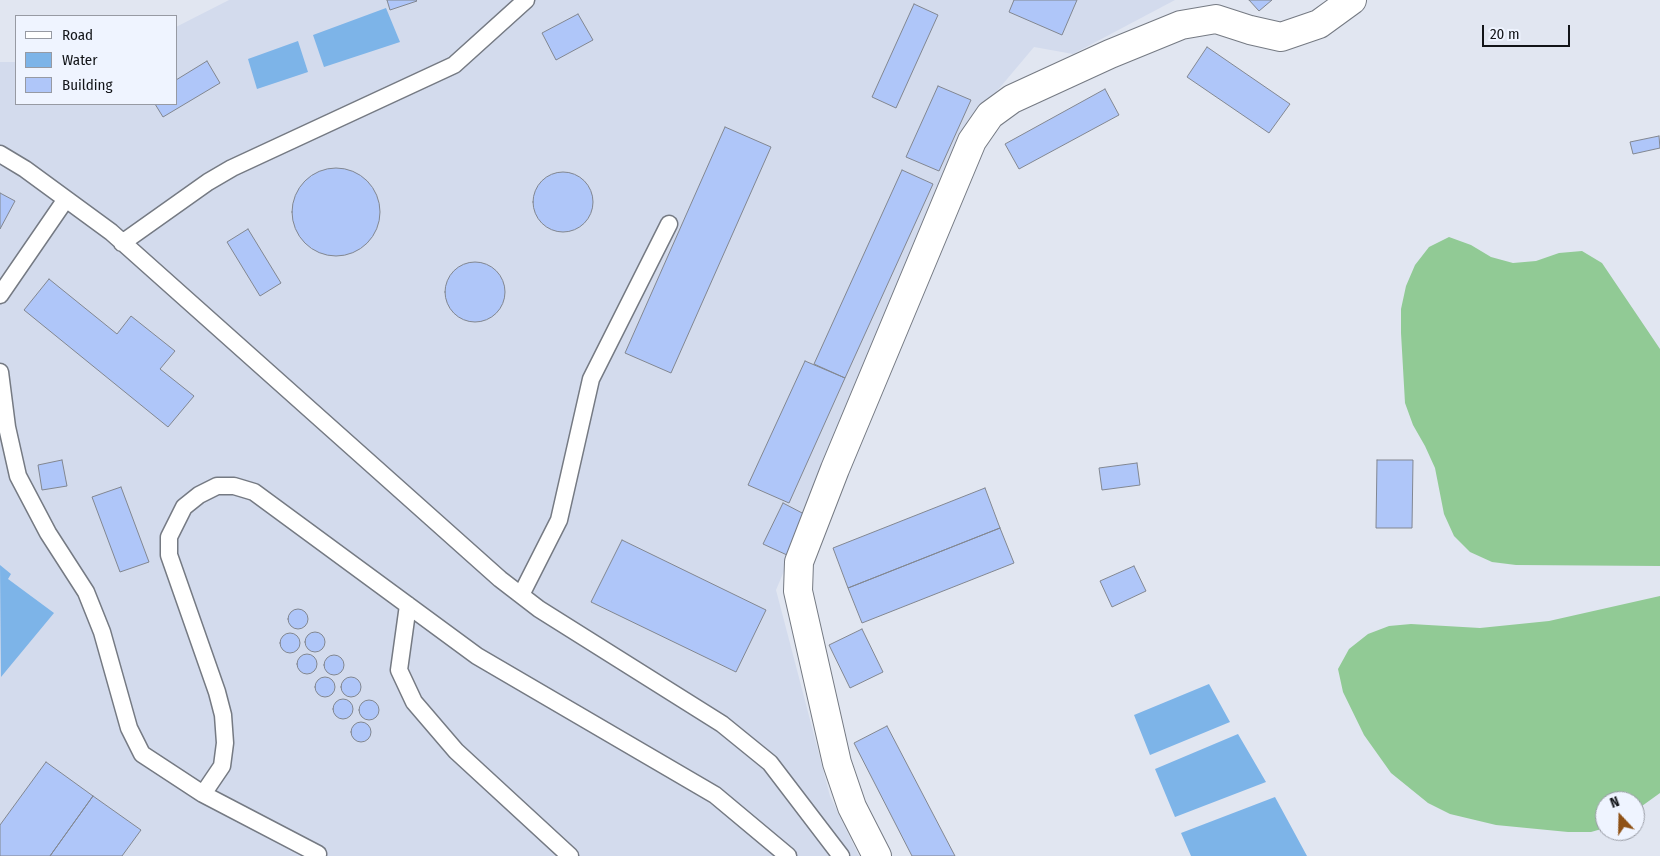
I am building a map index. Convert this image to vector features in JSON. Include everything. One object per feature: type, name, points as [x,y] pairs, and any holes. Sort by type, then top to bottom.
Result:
[{"type":"street","points":[[877,856],[852,808],[837,763],[798,591],[799,562],[972,141],[990,116],[1012,99],[1110,54],[1181,25],[1216,19],[1280,37],[1319,24],[1352,0]]},
{"type":"lane","points":[[122,243],[208,182],[232,168],[454,64],[526,0]]},
{"type":"lane","points":[[0,154],[25,169],[122,243],[500,579],[539,609],[722,724],[770,763],[841,856]]},
{"type":"lane","points":[[0,295],[66,199]]},
{"type":"lane","points":[[521,595],[559,520],[591,379],[669,224]]},
{"type":"lane","points":[[0,372],[7,427],[18,476],[48,533],[86,592],[102,632],[129,728],[142,754],[203,794],[318,854]]},
{"type":"lane","points":[[203,794],[222,766],[225,744],[223,715],[218,692],[169,555],[169,537],[184,507],[199,495],[217,486],[234,486],[254,492],[477,656],[715,795],[788,856]]},
{"type":"lane","points":[[408,605],[399,670],[414,702],[456,751],[570,856]]},
{"type":"shaded area","points":[[229,0],[1175,0],[1073,54],[1034,47],[965,129],[776,590],[830,796],[859,856],[0,856],[0,62],[15,62],[15,105],[178,105],[178,26]]},
{"type":"green space","points":[[1449,237],[1471,245],[1491,257],[1513,263],[1536,261],[1559,253],[1582,251],[1602,263],[1660,349],[1660,566],[1516,565],[1492,562],[1470,552],[1454,536],[1444,514],[1435,468],[1413,425],[1405,403],[1401,333],[1401,309],[1406,286],[1415,265],[1429,247]]},
{"type":"green space","points":[[1660,596],[1660,793],[1645,804],[1645,791],[1595,791],[1595,831],[1568,832],[1496,825],[1450,814],[1428,803],[1391,773],[1364,735],[1343,692],[1338,669],[1349,649],[1368,634],[1389,626],[1411,624],[1480,628],[1549,621]]},
{"type":"water","points":[[386,8],[400,42],[324,67],[313,35]]},
{"type":"water","points":[[298,41],[308,72],[257,89],[248,59]]},
{"type":"water","points":[[0,565],[11,574],[8,579],[54,613],[1,677]]},
{"type":"water","points":[[1209,684],[1230,722],[1150,755],[1134,715]]},
{"type":"water","points":[[1238,734],[1266,782],[1175,817],[1155,769]]},
{"type":"water","points":[[1275,797],[1307,856],[1191,856],[1181,833]]},
{"type":"building","points":[[387,0],[416,0],[417,1],[390,10]]},
{"type":"building","points":[[1014,0],[1077,0],[1062,35],[1009,12]]},
{"type":"building","points":[[1249,0],[1272,0],[1259,11]]},
{"type":"building","points":[[914,4],[938,15],[896,108],[872,97]]},
{"type":"building","points":[[578,14],[593,40],[556,60],[542,33]]},
{"type":"building","points":[[1207,47],[1290,104],[1269,133],[1187,77]]},
{"type":"building","points":[[207,61],[220,83],[163,117],[156,105],[178,105],[178,79]]},
{"type":"building","points":[[938,86],[971,100],[939,171],[906,157]]},
{"type":"building","points":[[1105,89],[1119,115],[1019,169],[1005,144]]},
{"type":"building","points":[[725,127],[771,147],[671,373],[625,353]]},
{"type":"building","points":[[1659,136],[1660,148],[1633,154],[1630,142]]},
{"type":"building","points":[[336,168],[353,172],[367,181],[376,195],[380,212],[376,229],[367,243],[353,252],[336,256],[319,252],[305,243],[296,229],[292,212],[296,195],[305,181],[319,172]]},
{"type":"building","points":[[902,170],[933,184],[845,378],[814,364]]},
{"type":"building","points":[[563,172],[579,177],[584,181],[588,186],[593,202],[588,218],[584,223],[579,227],[563,232],[547,227],[542,223],[538,218],[533,202],[538,186],[542,181],[547,177]]},
{"type":"building","points":[[0,193],[15,201],[0,229]]},
{"type":"building","points":[[248,229],[281,283],[260,296],[227,242]]},
{"type":"building","points":[[475,262],[491,267],[496,271],[500,276],[505,292],[500,308],[496,313],[491,317],[475,322],[459,317],[454,313],[450,308],[445,292],[450,276],[454,271],[459,267]]},
{"type":"building","points":[[49,279],[117,334],[131,316],[175,351],[160,369],[194,396],[168,427],[24,310]]},
{"type":"building","points":[[805,361],[845,378],[789,503],[748,485]]},
{"type":"building","points":[[62,460],[67,486],[42,490],[38,465]]},
{"type":"building","points":[[1377,460],[1413,460],[1412,528],[1376,528]]},
{"type":"building","points":[[1137,463],[1140,485],[1102,490],[1099,468]]},
{"type":"building","points":[[121,487],[149,562],[120,572],[92,497]]},
{"type":"building","points":[[985,488],[1000,528],[848,588],[833,548]]},
{"type":"building","points":[[783,503],[806,515],[787,555],[763,544]]},
{"type":"building","points":[[1000,528],[1014,563],[862,623],[848,588]]},
{"type":"building","points":[[622,540],[766,610],[736,672],[591,602]]},
{"type":"building","points":[[1134,566],[1146,591],[1112,607],[1100,581]]},
{"type":"building","points":[[298,609],[305,612],[308,619],[305,626],[298,629],[291,626],[288,619],[291,612]]},
{"type":"building","points":[[862,629],[883,672],[850,688],[829,645]]},
{"type":"building","points":[[315,632],[322,635],[325,642],[322,649],[315,652],[308,649],[305,642],[308,635]]},
{"type":"building","points":[[290,633],[297,636],[300,643],[297,650],[290,653],[283,650],[280,643],[283,636]]},
{"type":"building","points":[[307,654],[314,657],[317,664],[314,671],[307,674],[300,671],[297,664],[300,657]]},
{"type":"building","points":[[334,655],[341,658],[344,665],[341,672],[334,675],[327,672],[324,665],[327,658]]},
{"type":"building","points":[[325,677],[332,680],[335,687],[332,694],[325,697],[318,694],[315,687],[318,680]]},
{"type":"building","points":[[351,677],[358,680],[361,687],[358,694],[351,697],[344,694],[341,687],[344,680]]},
{"type":"building","points":[[343,699],[350,702],[353,709],[350,716],[343,719],[336,716],[333,709],[336,702]]},
{"type":"building","points":[[369,700],[376,703],[379,710],[376,717],[369,720],[362,717],[359,710],[362,703]]},
{"type":"building","points":[[361,722],[368,725],[371,732],[368,739],[361,742],[354,739],[351,732],[354,725]]},
{"type":"building","points":[[887,726],[955,856],[912,856],[854,743]]},
{"type":"building","points":[[46,762],[93,796],[50,856],[0,856],[0,825]]},
{"type":"building","points":[[93,796],[141,830],[122,856],[50,856]]}]
